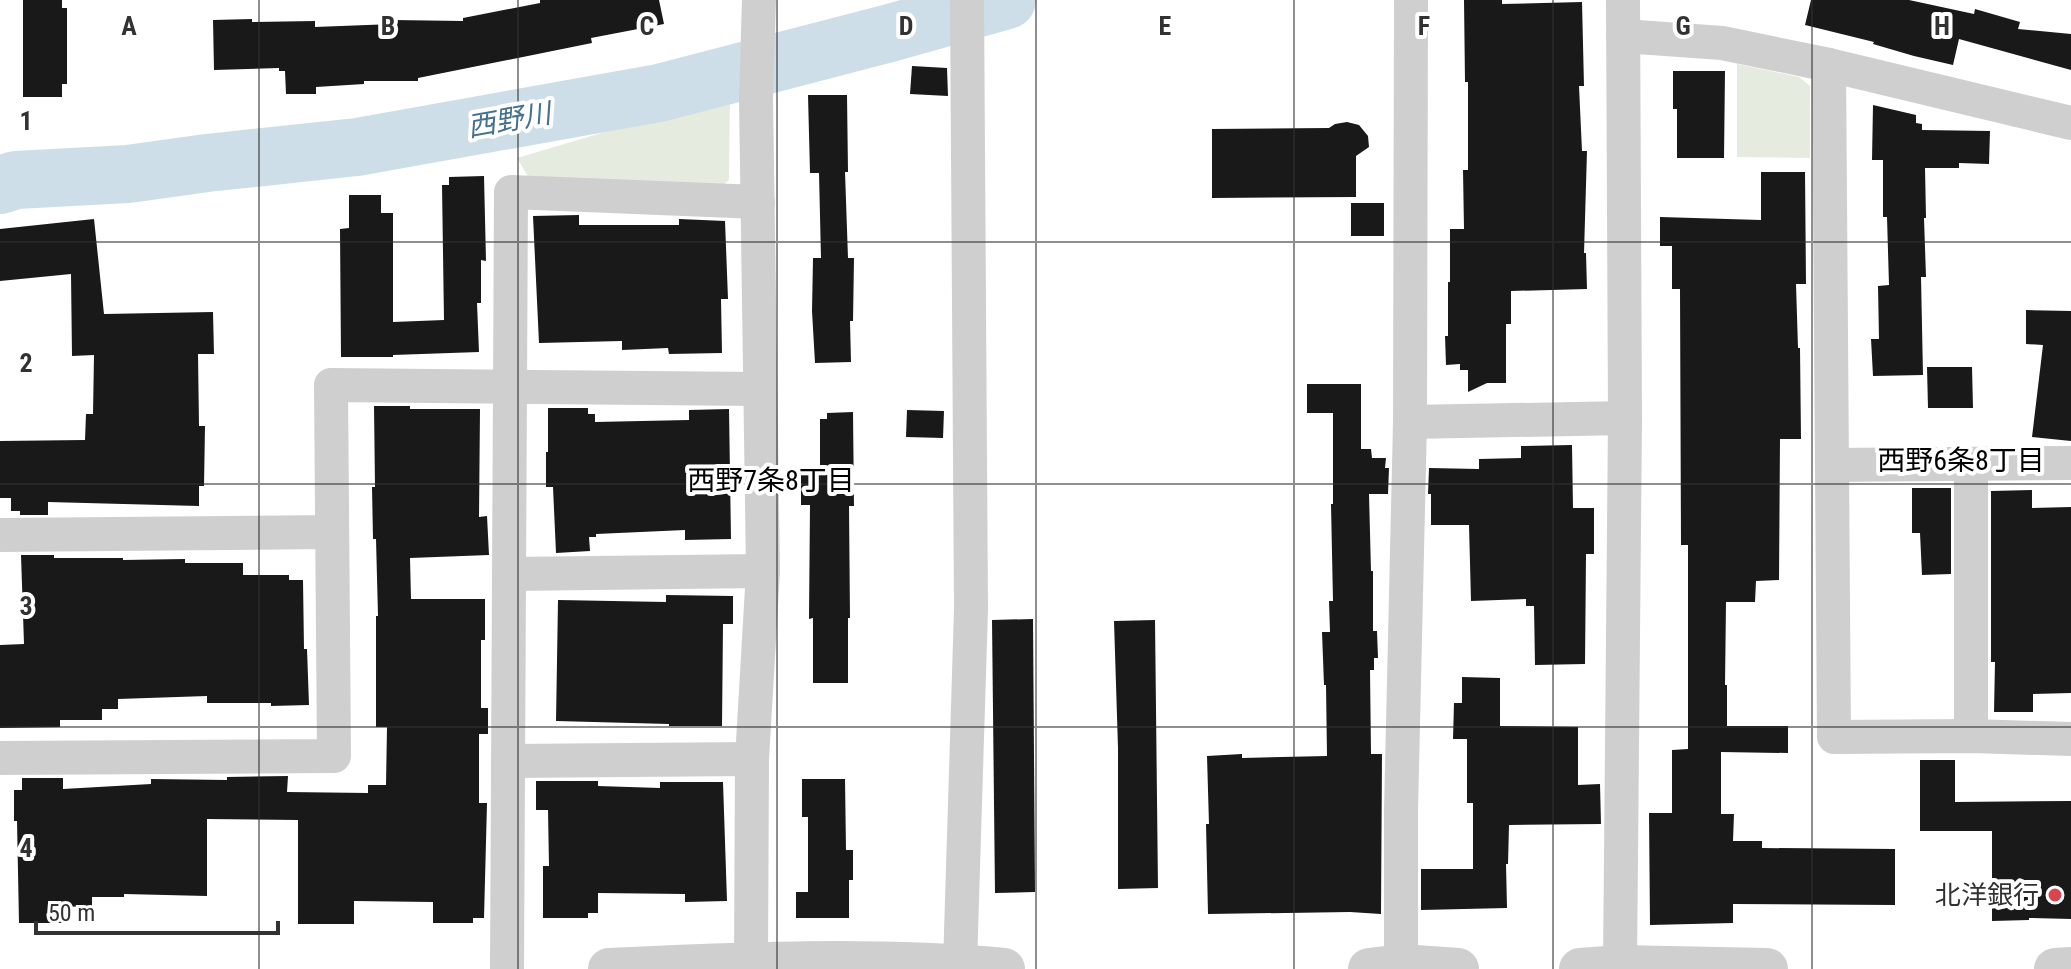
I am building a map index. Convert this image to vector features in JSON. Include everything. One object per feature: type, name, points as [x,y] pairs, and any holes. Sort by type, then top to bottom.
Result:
[{"type":"street","points":[[944,966],[971,609],[967,0]]},
{"type":"street","points":[[1411,0],[1410,422],[1401,795],[1385,967],[1458,969]]},
{"type":"street","points":[[1620,966],[1625,418],[1623,0]]},
{"type":"street","points":[[751,963],[752,759],[763,571],[756,98],[759,9]]},
{"type":"street","points":[[1623,36],[1722,43],[1829,65],[2071,123]]},
{"type":"street","points":[[1829,65],[1834,737],[2071,739]]},
{"type":"street","points":[[507,969],[511,192],[758,202]]},
{"type":"street","points":[[0,758],[334,756],[331,385],[760,389]]},
{"type":"street","points":[[1410,422],[1625,418]]},
{"type":"street","points":[[1832,465],[2071,463]]},
{"type":"street","points":[[1971,464],[1971,736]]},
{"type":"street","points":[[0,535],[332,532]]},
{"type":"street","points":[[509,574],[763,571]]},
{"type":"street","points":[[508,761],[752,759]]},
{"type":"street","points":[[609,969],[751,963],[1004,969]]},
{"type":"street","points":[[1580,969],[1620,966],[1767,969]]},
{"type":"street","points":[[2055,969],[2071,968]]},
{"type":"shaded area","points":[[1737,64],[1799,77],[1810,86],[1810,158],[1737,157]]},
{"type":"shaded area","points":[[730,95],[729,180],[723,185],[532,183],[517,158]]},
{"type":"building","points":[[23,0],[62,0],[62,8],[67,8],[67,84],[62,84],[62,97],[23,97]]},
{"type":"building","points":[[540,0],[659,0],[664,24],[591,38],[592,43],[418,78],[418,81],[364,81],[364,84],[316,87],[316,94],[286,94],[285,71],[279,71],[279,68],[214,70],[213,20],[315,21],[315,27],[393,24],[393,20],[463,21],[463,18],[540,3]]},
{"type":"building","points":[[1464,0],[1502,0],[1502,4],[1582,2],[1584,86],[1579,86],[1582,151],[1587,151],[1584,253],[1587,289],[1511,291],[1511,324],[1506,324],[1506,383],[1487,383],[1468,392],[1468,370],[1460,370],[1460,364],[1446,365],[1445,336],[1448,336],[1450,229],[1464,229],[1463,170],[1468,170]]},
{"type":"building","points":[[1811,0],[1909,0],[1974,14],[1975,9],[2020,22],[2018,29],[2071,34],[2071,70],[1959,39],[1953,65],[1914,56],[1874,42],[1805,25]]},
{"type":"building","points":[[912,66],[947,68],[948,96],[910,94]]},
{"type":"building","points":[[1673,71],[1725,71],[1724,158],[1677,158]]},
{"type":"building","points":[[808,95],[847,95],[848,172],[845,172],[848,258],[854,258],[851,362],[815,363],[813,258],[821,258],[819,173],[810,173]]},
{"type":"building","points":[[1873,105],[1916,115],[1916,123],[1922,124],[1922,130],[1990,131],[1989,164],[1959,163],[1959,168],[1925,168],[1926,277],[1921,277],[1923,375],[1873,376],[1871,339],[1879,339],[1878,286],[1889,285],[1887,217],[1883,217],[1883,160],[1872,160]]},
{"type":"building","points":[[1347,122],[1359,125],[1368,136],[1369,147],[1356,156],[1356,197],[1212,198],[1212,129],[1329,128]]},
{"type":"building","points":[[1761,172],[1805,172],[1806,284],[1796,284],[1801,439],[1780,439],[1779,580],[1756,581],[1755,602],[1726,602],[1725,685],[1727,726],[1788,726],[1788,753],[1721,752],[1721,814],[1734,814],[1733,841],[1762,841],[1762,848],[1895,849],[1895,905],[1733,904],[1733,923],[1650,925],[1649,813],[1672,813],[1672,750],[1688,749],[1688,545],[1681,545],[1680,289],[1672,289],[1672,246],[1660,246],[1660,217],[1761,220]]},
{"type":"building","points":[[484,176],[486,261],[481,260],[481,303],[477,303],[479,352],[341,357],[340,229],[349,228],[349,195],[381,195],[381,213],[393,213],[393,322],[444,320],[442,185],[449,185],[449,177]]},
{"type":"building","points":[[1351,203],[1384,203],[1384,236],[1351,236]]},
{"type":"building","points":[[579,215],[579,225],[679,225],[679,219],[725,221],[728,299],[721,299],[722,353],[669,354],[668,348],[622,350],[622,341],[539,343],[533,216]]},
{"type":"building","points":[[94,219],[104,314],[213,312],[214,354],[198,354],[199,426],[205,426],[204,486],[199,486],[199,506],[48,502],[48,515],[20,515],[20,511],[11,511],[11,498],[0,498],[0,441],[85,440],[86,414],[93,414],[94,355],[72,356],[71,274],[0,281],[0,229]]},
{"type":"building","points":[[2026,310],[2071,311],[2071,441],[2032,437],[2043,345],[2026,344]]},
{"type":"building","points":[[1927,367],[1972,367],[1973,408],[1928,408]]},
{"type":"building","points":[[1307,384],[1361,384],[1361,449],[1371,449],[1372,458],[1386,458],[1385,468],[1389,468],[1388,494],[1369,494],[1373,631],[1377,631],[1378,658],[1374,658],[1374,670],[1370,670],[1371,754],[1382,754],[1381,914],[1208,914],[1207,756],[1327,756],[1322,632],[1330,632],[1329,601],[1333,601],[1333,413],[1307,413]]},
{"type":"building","points":[[374,406],[480,409],[479,517],[487,516],[489,555],[410,558],[411,599],[485,599],[485,640],[481,640],[481,708],[488,708],[488,734],[479,734],[479,803],[487,803],[484,918],[473,918],[473,923],[433,923],[433,902],[354,901],[354,924],[298,924],[298,820],[207,819],[207,896],[124,894],[124,897],[92,897],[92,906],[62,907],[62,923],[19,923],[14,790],[22,790],[22,778],[63,778],[63,789],[151,784],[151,779],[227,780],[227,777],[288,776],[287,792],[368,793],[368,785],[386,785],[387,727],[376,727],[378,616],[372,487],[375,487]]},
{"type":"building","points":[[548,408],[588,408],[588,414],[595,414],[595,422],[689,420],[689,410],[729,409],[731,539],[685,540],[685,530],[596,534],[596,537],[589,537],[590,551],[556,553],[553,487],[546,487]]},
{"type":"building","points":[[907,410],[944,411],[943,438],[906,437]]},
{"type":"building","points":[[853,412],[854,506],[849,506],[848,683],[813,683],[813,618],[809,619],[810,505],[801,505],[801,465],[820,465],[820,419],[827,419],[827,413]]},
{"type":"building","points":[[1572,445],[1573,508],[1594,508],[1594,554],[1586,554],[1585,664],[1535,665],[1534,606],[1526,606],[1526,599],[1471,601],[1469,525],[1431,525],[1429,468],[1479,469],[1479,459],[1521,458],[1521,446]]},
{"type":"building","points":[[1912,488],[1951,488],[1951,574],[1922,575],[1920,533],[1912,533]]},
{"type":"building","points":[[2032,490],[2032,508],[2071,507],[2071,693],[2033,694],[2033,712],[1994,712],[1991,491]]},
{"type":"building","points":[[21,555],[243,563],[243,575],[289,575],[289,580],[303,580],[309,705],[207,703],[207,696],[118,699],[118,709],[102,709],[102,720],[60,720],[60,727],[0,728],[0,645],[24,644]]},
{"type":"building","points":[[666,595],[733,596],[733,624],[723,624],[722,726],[556,721],[558,600],[666,602]]},
{"type":"building","points":[[1033,619],[1035,892],[995,893],[992,620]]},
{"type":"building","points":[[1155,620],[1158,888],[1118,889],[1114,621]]},
{"type":"building","points":[[1462,677],[1500,678],[1500,726],[1578,727],[1578,785],[1600,784],[1601,824],[1509,825],[1507,908],[1421,910],[1421,869],[1473,869],[1473,803],[1467,803],[1467,739],[1453,739],[1454,703],[1462,703]]},
{"type":"building","points":[[1920,760],[1955,760],[1955,802],[2071,801],[2071,919],[1992,921],[1992,831],[1920,831]]},
{"type":"building","points":[[802,779],[845,779],[846,850],[853,850],[849,918],[796,918],[796,892],[808,892],[808,817],[802,817]]},
{"type":"building","points":[[536,781],[598,781],[598,786],[660,788],[660,782],[723,782],[727,901],[685,902],[685,894],[598,893],[598,913],[588,913],[588,918],[543,918],[543,866],[549,866],[548,810],[536,810]]},
{"type":"waterway","name":"西野川","points":[[0,185],[16,180],[128,174],[357,147],[659,93],[1007,0]]},
{"type":"place","name":"北洋銀行","points":[[2055,895]]},
{"type":"district","name":"西野6条8丁目","points":[[1961,460]]},
{"type":"district","name":"西野7条8丁目","points":[[771,480]]}]
